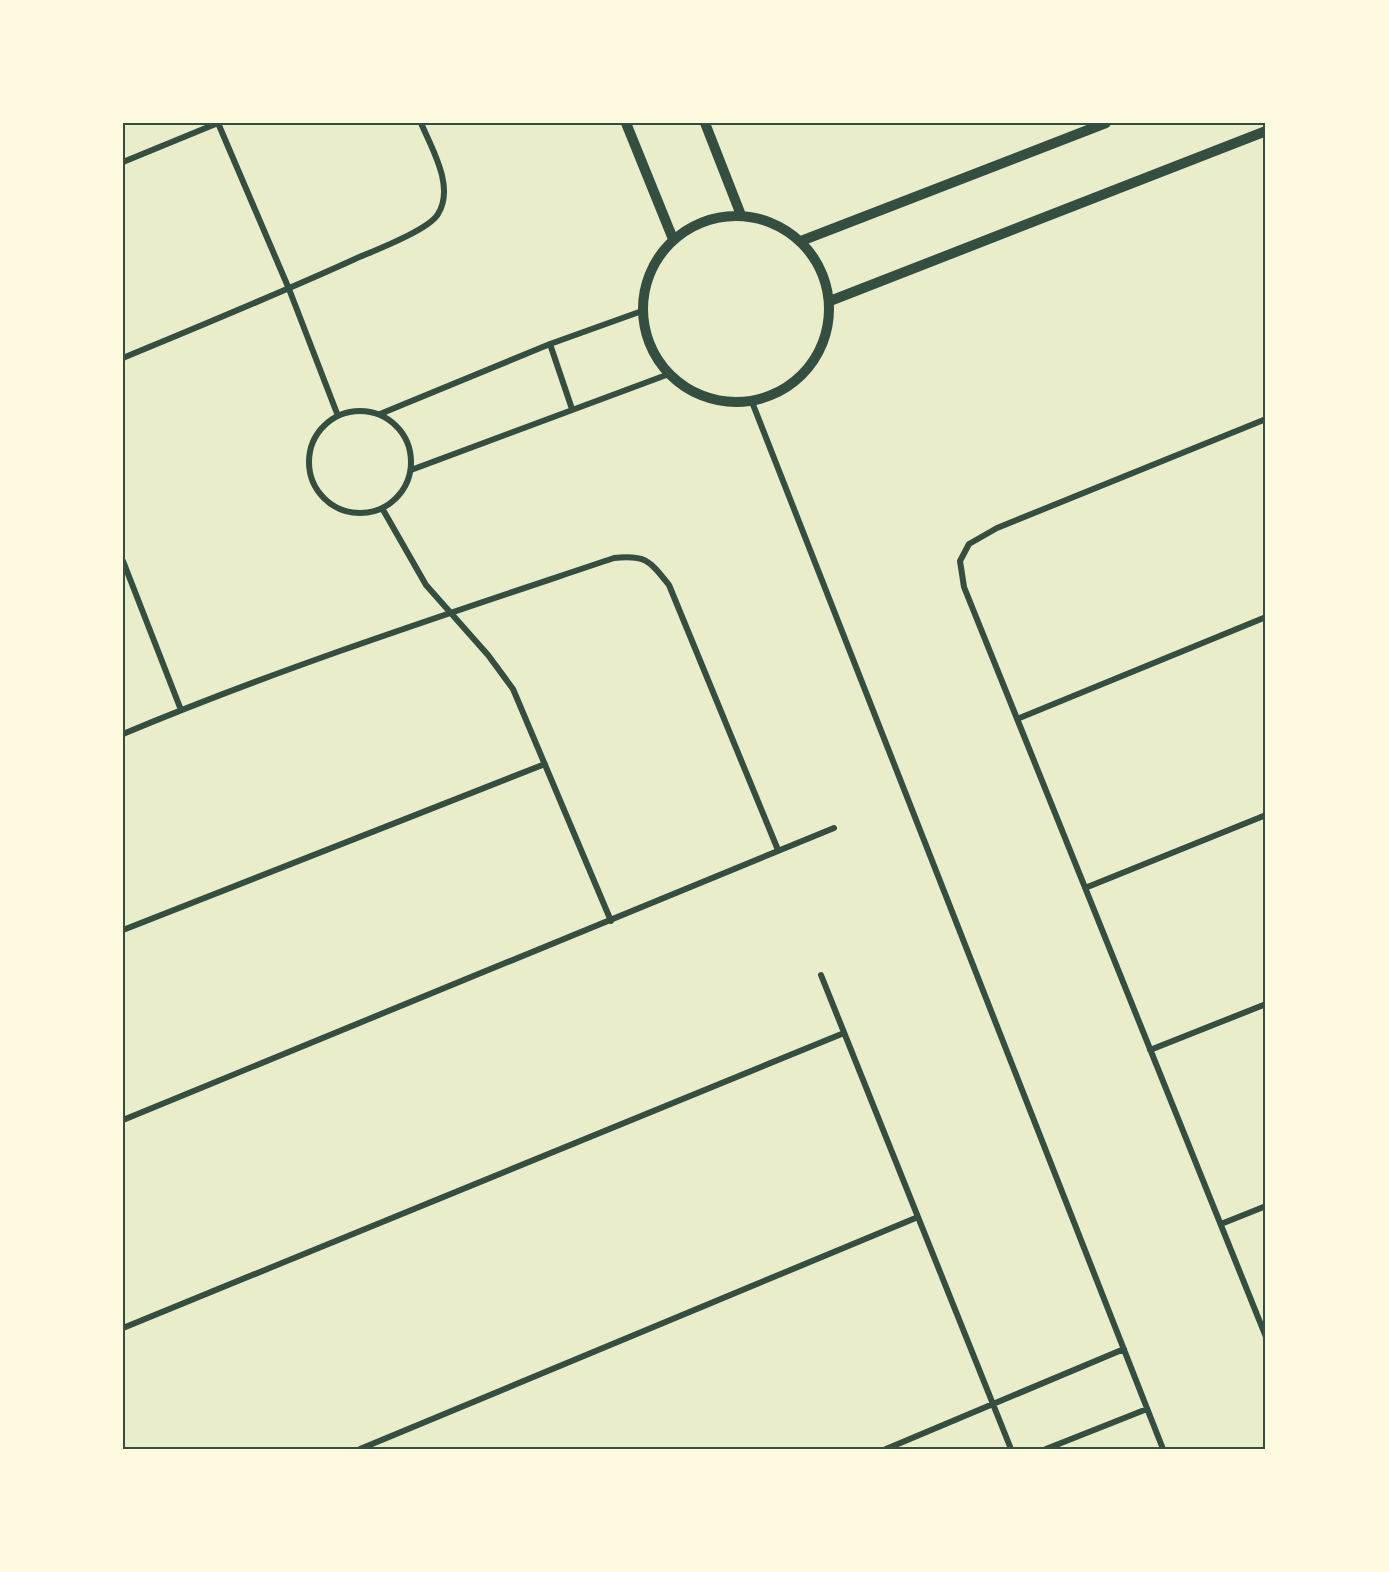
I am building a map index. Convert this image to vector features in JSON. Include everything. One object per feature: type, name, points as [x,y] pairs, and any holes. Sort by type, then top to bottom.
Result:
[{"type":"street","points":[[123,162],[218,123],[289,289],[338,416]]},
{"type":"street","points":[[123,358],[289,289],[414,233],[438,215],[445,195],[439,166],[421,123]]},
{"type":"street","points":[[626,123],[673,239]]},
{"type":"street","points":[[705,123],[741,215]]},
{"type":"street","points":[[801,241],[1106,123]]},
{"type":"street","points":[[830,302],[1266,130]]},
{"type":"street","points":[[741,215],[763,219],[784,227],[801,241],[816,258],[826,279],[830,302],[828,328],[819,354],[803,375],[781,391],[752,402],[709,398],[688,389],[669,375],[655,356],[646,334],[642,311],[645,284],[656,260],[673,239],[694,225],[717,217],[741,215]]},
{"type":"street","points":[[380,414],[550,344],[642,311]]},
{"type":"street","points":[[550,344],[572,409]]},
{"type":"street","points":[[411,470],[669,375]]},
{"type":"street","points":[[752,402],[1163,1449]]},
{"type":"street","points":[[363,410],[380,414],[395,424],[406,438],[411,453],[411,470],[406,485],[396,499],[382,508],[366,513],[350,512],[334,506],[321,496],[312,482],[308,466],[310,448],[317,433],[330,420],[345,412],[363,410]]},
{"type":"street","points":[[1266,419],[997,528],[969,544],[960,561],[964,587],[1266,1337]]},
{"type":"street","points":[[382,508],[426,585],[488,655],[513,689],[611,921]]},
{"type":"street","points":[[123,734],[181,710],[451,613],[614,558],[634,556],[653,565],[669,585],[778,850]]},
{"type":"street","points":[[123,561],[181,710]]},
{"type":"street","points":[[1017,719],[1266,617]]},
{"type":"street","points":[[123,930],[545,764]]},
{"type":"street","points":[[1085,888],[1266,815]]},
{"type":"street","points":[[123,1120],[834,828]]},
{"type":"street","points":[[821,975],[1011,1449]]},
{"type":"street","points":[[1150,1050],[1266,1004]]},
{"type":"street","points":[[123,1328],[844,1033]]},
{"type":"street","points":[[1221,1224],[1266,1206]]},
{"type":"street","points":[[360,1449],[918,1217]]},
{"type":"street","points":[[886,1449],[1124,1349]]},
{"type":"street","points":[[1046,1449],[1147,1409]]}]
